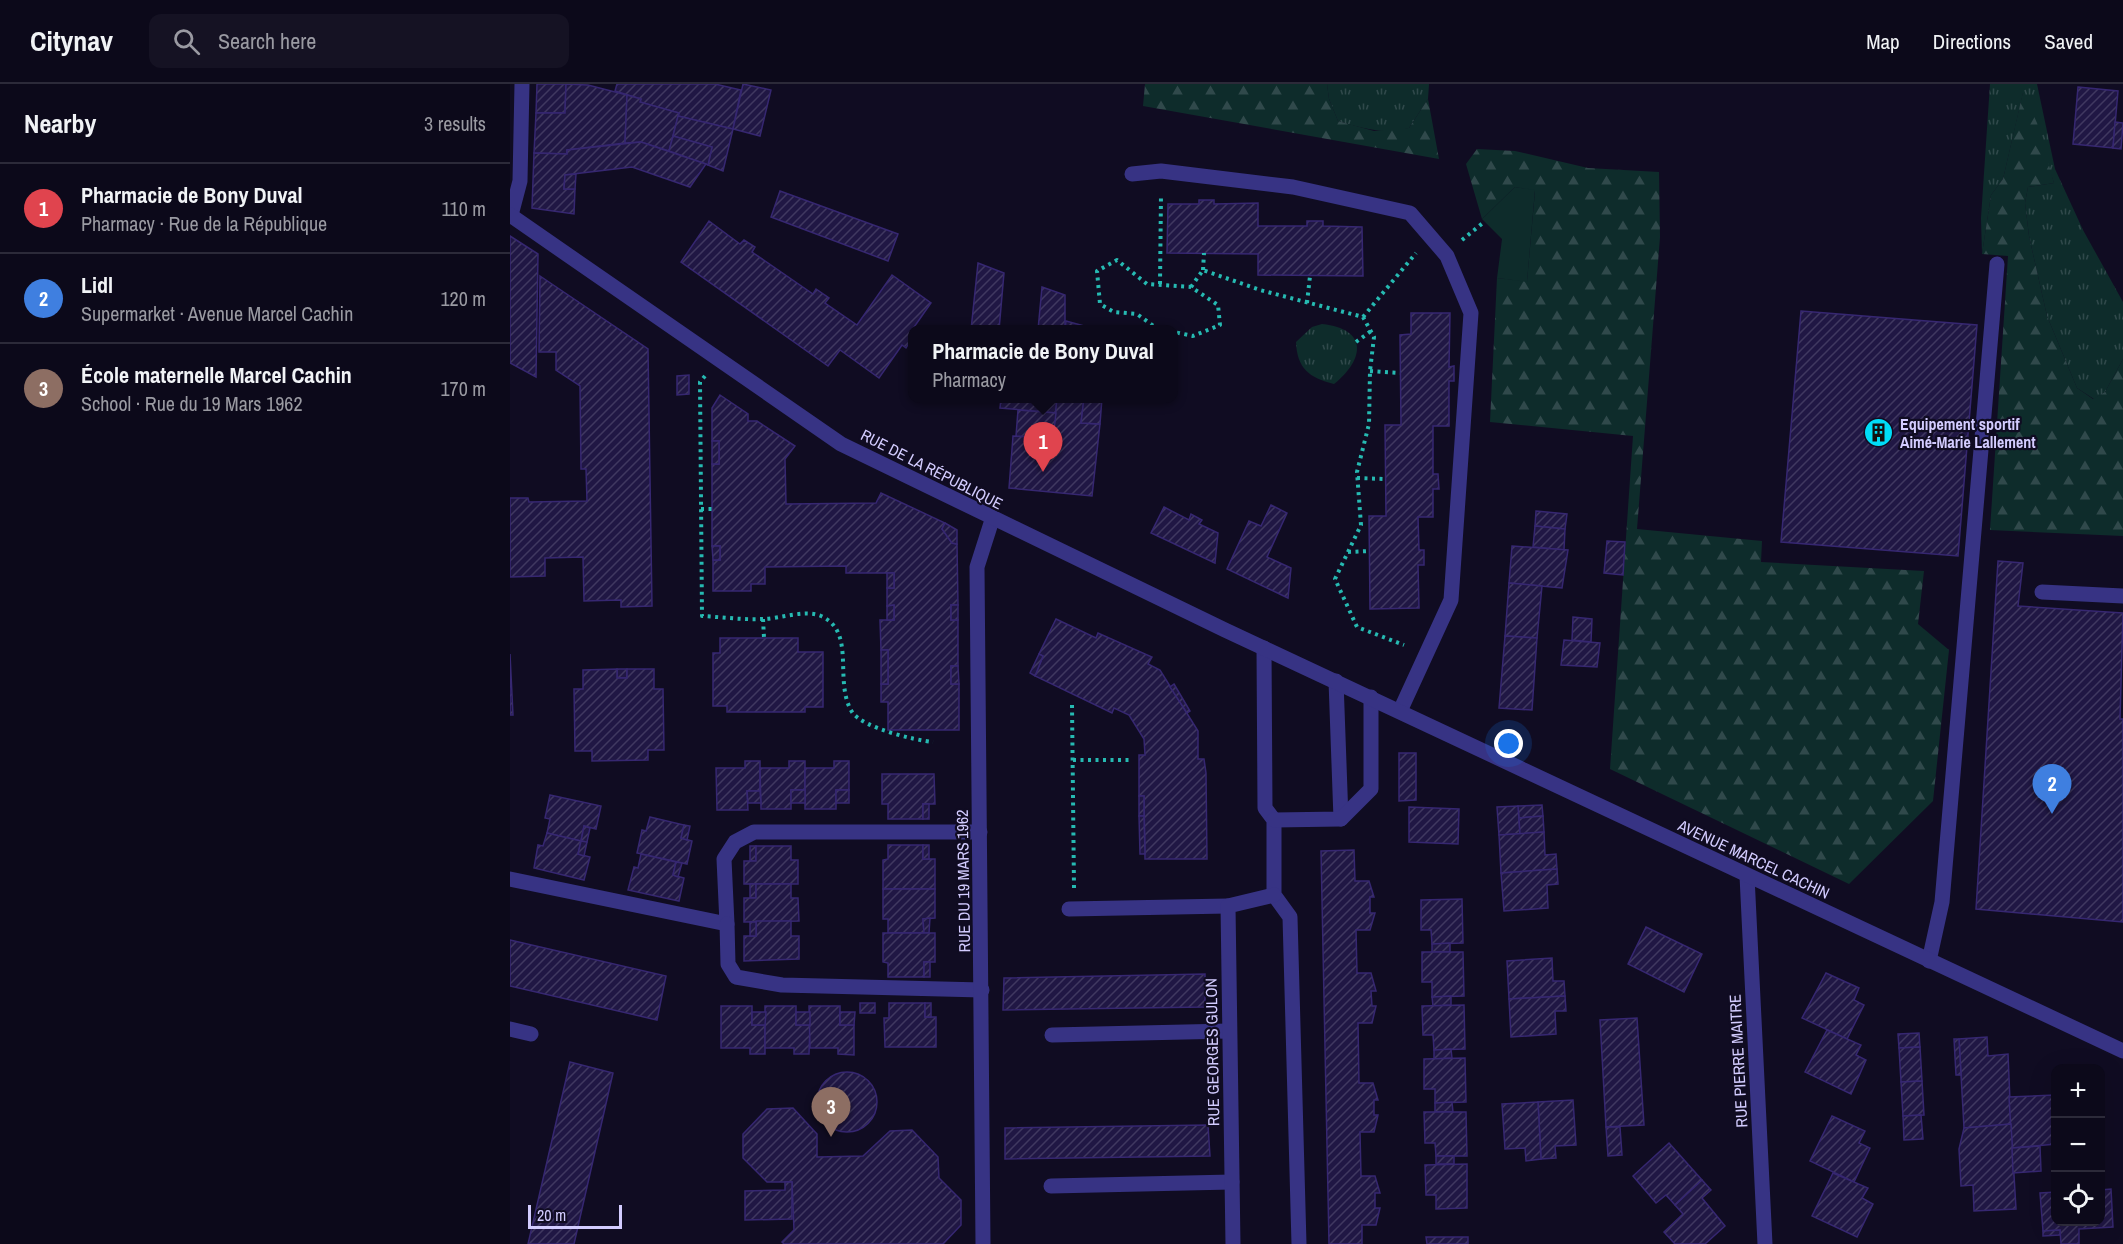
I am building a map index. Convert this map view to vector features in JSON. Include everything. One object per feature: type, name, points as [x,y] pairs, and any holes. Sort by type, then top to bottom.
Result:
[{"type":"street","points":[[511,215],[520,181],[522,84]]},
{"type":"street","points":[[1132,174],[1161,171],[1293,187],[1410,213],[1447,256],[1471,313],[1451,600],[1400,711]]},
{"type":"street","name":"RUE DE LA RÉPUBLIQUE","points":[[511,215],[841,444],[992,520],[1371,697]]},
{"type":"street","points":[[1929,961],[1942,902],[1996,264]]},
{"type":"street","name":"RUE DU 19 MARS 1962","points":[[983,1244],[977,567],[992,520]]},
{"type":"street","points":[[2042,592],[2123,596]]},
{"type":"street","points":[[1264,648],[1265,808],[1274,820],[1274,895],[1290,917],[1299,1244]]},
{"type":"street","points":[[1336,681],[1341,819]]},
{"type":"street","points":[[1274,820],[1341,819],[1371,789],[1371,697]]},
{"type":"street","name":"AVENUE MARCEL CACHIN","points":[[1371,697],[1747,876],[2123,1051]]},
{"type":"street","points":[[980,832],[754,832],[735,842],[724,859],[728,963],[736,977],[783,985],[982,990]]},
{"type":"street","name":"RUE PIERRE MAITRE","points":[[1747,876],[1765,1244]]},
{"type":"street","points":[[510,879],[727,924]]},
{"type":"street","points":[[1072,909],[1228,906],[1274,895]]},
{"type":"street","name":"RUE GEORGES GULON","points":[[1228,906],[1233,1244]]},
{"type":"street","points":[[510,1029],[531,1034]]},
{"type":"street","points":[[1052,1035],[1229,1031]]},
{"type":"street","points":[[1051,1186],[1232,1182]]},
{"type":"path","points":[[1160,284],[1161,171]]},
{"type":"path","points":[[1362,317],[1429,236]]},
{"type":"path","points":[[1191,287],[1203,270],[1204,253]]},
{"type":"path","points":[[1152,325],[1137,314],[1114,312],[1100,304],[1097,271],[1117,260],[1147,284],[1191,287],[1218,305],[1220,325],[1193,336],[1178,333]]},
{"type":"path","points":[[1203,270],[1260,290],[1362,317],[1371,331],[1374,337],[1370,371],[1369,424],[1357,478],[1361,525],[1335,579],[1357,627],[1427,654]]},
{"type":"path","points":[[1307,303],[1310,276]]},
{"type":"path","points":[[1356,342],[1371,331]]},
{"type":"path","points":[[720,360],[700,382],[702,616],[763,619],[794,615],[820,615],[835,625],[842,640],[845,696],[854,714],[882,730],[933,742]]},
{"type":"path","points":[[1370,371],[1400,373]]},
{"type":"path","points":[[1357,478],[1385,479]]},
{"type":"path","points":[[701,509],[712,509]]},
{"type":"path","points":[[1348,552],[1370,551]]},
{"type":"path","points":[[763,619],[764,638]]},
{"type":"path","points":[[1072,705],[1072,909]]},
{"type":"path","points":[[1073,760],[1132,760]]},
{"type":"green space","points":[[1145,84],[1327,84],[1329,99],[1338,121],[1374,131],[1409,128],[1428,99],[1439,159],[1143,106]]},
{"type":"green space","points":[[1327,84],[1429,84],[1428,99],[1409,128],[1390,131],[1373,130],[1338,121],[1329,99]]},
{"type":"green space","points":[[1990,84],[2037,84],[2055,169],[2083,230],[2123,302],[2123,359],[2105,392],[2094,399],[2077,388],[2047,316],[2029,236],[2025,203],[2028,187],[2054,183],[2023,93],[2003,179],[1991,195],[1982,254],[1981,218]]},
{"type":"green space","points":[[2023,92],[2037,123],[2054,183],[2028,187],[2025,203],[2029,236],[2047,316],[2077,388],[2093,399],[2105,392],[2123,359],[2123,536],[1990,530],[2008,256],[1982,254],[1991,195],[2003,179]]},
{"type":"green space","points":[[1477,149],[1515,151],[1588,168],[1659,172],[1660,237],[1637,529],[1762,541],[1761,562],[1924,571],[1918,624],[1949,650],[1933,801],[1849,884],[1610,769],[1633,436],[1490,422],[1497,278],[1527,281],[1535,191],[1515,187],[1482,219],[1466,164]]},
{"type":"green space","points":[[1515,187],[1535,190],[1527,282],[1497,278],[1502,239],[1482,219]]},
{"type":"green space","points":[[1322,324],[1348,332],[1357,346],[1352,365],[1334,384],[1311,375],[1302,365],[1297,351],[1296,342],[1312,327]]},
{"type":"building","points":[[537,84],[566,84],[565,113],[536,113]]},
{"type":"building","points":[[566,84],[588,85],[627,95],[625,143],[567,150],[567,154],[534,153],[536,113],[565,113]]},
{"type":"building","points":[[617,84],[715,84],[741,90],[733,129],[678,116],[679,113],[640,102],[641,99],[615,91]]},
{"type":"building","points":[[743,84],[771,90],[760,136],[733,129]]},
{"type":"building","points":[[2078,87],[2118,91],[2113,148],[2073,144]]},
{"type":"building","points":[[627,95],[641,99],[640,102],[679,113],[669,151],[641,142],[625,143]]},
{"type":"building","points":[[678,116],[733,129],[723,171],[708,165],[712,147],[673,136]]},
{"type":"building","points":[[2115,122],[2123,123],[2121,149],[2113,148]]},
{"type":"building","points":[[673,136],[712,147],[708,165],[669,151]]},
{"type":"building","points":[[641,142],[706,164],[690,187],[632,167],[565,175],[564,189],[575,189],[574,214],[532,208],[534,153],[567,154],[567,150]]},
{"type":"building","points":[[576,174],[575,189],[564,189],[565,175]]},
{"type":"building","points":[[780,191],[898,234],[888,261],[771,217]]},
{"type":"building","points":[[1199,200],[1214,200],[1214,204],[1258,203],[1258,226],[1307,226],[1307,221],[1323,221],[1323,226],[1362,227],[1363,276],[1258,275],[1258,254],[1167,253],[1168,204],[1199,204]]},
{"type":"building","points":[[709,221],[740,244],[744,240],[755,247],[752,252],[813,294],[816,289],[829,298],[825,303],[857,325],[892,275],[931,303],[916,325],[908,325],[908,345],[906,348],[902,345],[879,378],[840,350],[828,366],[681,262]]},
{"type":"building","points":[[510,236],[538,254],[536,377],[510,363]]},
{"type":"building","points":[[978,263],[1004,273],[999,325],[972,325]]},
{"type":"building","points":[[540,276],[648,349],[652,606],[621,607],[621,600],[584,601],[583,557],[545,558],[545,576],[510,577],[510,498],[528,498],[529,502],[587,501],[586,469],[581,469],[580,386],[556,370],[556,352],[539,352]]},
{"type":"building","points":[[1042,287],[1065,295],[1065,325],[1038,325]]},
{"type":"building","name":"Equipement sportif Aimé-Marie Lallement","points":[[1801,311],[1977,325],[1958,556],[1781,542]]},
{"type":"building","points":[[1411,313],[1450,313],[1449,367],[1454,366],[1454,381],[1449,381],[1449,426],[1433,426],[1433,474],[1438,474],[1439,489],[1433,489],[1433,517],[1418,517],[1419,550],[1424,550],[1424,565],[1418,565],[1419,608],[1370,609],[1369,516],[1386,516],[1385,425],[1401,425],[1400,335],[1411,334]]},
{"type":"building","points":[[1066,321],[1081,325],[1066,325]]},
{"type":"building","points":[[689,375],[689,394],[677,395],[677,376]]},
{"type":"building","points":[[720,395],[748,414],[748,421],[757,421],[795,446],[785,459],[786,504],[876,503],[881,493],[945,523],[942,529],[952,543],[957,544],[958,605],[951,605],[951,620],[958,620],[958,666],[951,666],[951,684],[959,684],[959,730],[888,730],[888,702],[881,702],[881,684],[888,684],[888,650],[881,650],[880,620],[894,620],[894,605],[887,606],[887,588],[894,588],[894,573],[846,573],[846,566],[765,567],[765,584],[751,584],[751,591],[713,591],[713,560],[720,560],[720,546],[712,546],[712,464],[719,464],[719,441],[712,441],[712,408]]},
{"type":"building","points":[[1000,403],[1057,403],[1056,413],[1000,408]]},
{"type":"building","points":[[1056,403],[1083,403],[1081,423],[1100,424],[1092,496],[1009,488],[1013,436],[1053,438]]},
{"type":"building","points":[[1083,403],[1102,403],[1100,424],[1081,423]]},
{"type":"building","points":[[1018,410],[1056,413],[1053,438],[1016,436]]},
{"type":"building","points":[[712,441],[719,441],[719,464],[712,464]]},
{"type":"building","points":[[1271,505],[1287,513],[1267,557],[1291,568],[1288,598],[1227,569],[1249,521],[1261,526]]},
{"type":"building","points":[[1164,507],[1189,520],[1191,514],[1202,520],[1199,524],[1218,533],[1215,563],[1151,533]]},
{"type":"building","points":[[1536,511],[1567,514],[1565,529],[1535,526]]},
{"type":"building","points":[[945,523],[957,530],[957,544],[952,543],[942,529]]},
{"type":"building","points":[[1535,526],[1565,529],[1564,550],[1533,547]]},
{"type":"building","points":[[1607,541],[1625,542],[1623,575],[1604,573]]},
{"type":"building","points":[[712,546],[720,546],[720,560],[713,560]]},
{"type":"building","points":[[1512,546],[1568,550],[1562,588],[1509,583]]},
{"type":"building","points":[[1998,561],[2023,563],[2018,606],[2123,613],[2120,719],[2123,719],[2123,922],[1976,909]]},
{"type":"building","points":[[887,573],[894,573],[894,588],[887,588]]},
{"type":"building","points":[[1509,583],[1542,586],[1537,638],[1505,636]]},
{"type":"building","points":[[894,605],[894,620],[887,620],[887,606]]},
{"type":"building","points":[[951,605],[958,605],[958,620],[951,620]]},
{"type":"building","points":[[1573,617],[1592,619],[1591,642],[1572,640]]},
{"type":"building","points":[[1056,619],[1096,638],[1098,633],[1152,657],[1148,664],[1160,670],[1198,731],[1198,759],[1204,759],[1206,773],[1207,859],[1145,859],[1144,796],[1139,796],[1139,755],[1145,755],[1144,739],[1129,715],[1114,708],[1112,713],[1035,676],[1043,656],[1039,654]]},
{"type":"building","points":[[1505,636],[1537,638],[1532,710],[1499,708]]},
{"type":"building","points":[[720,638],[798,638],[798,652],[823,652],[823,707],[805,707],[805,712],[727,712],[727,706],[713,706],[713,653],[720,653]]},
{"type":"building","points":[[1564,640],[1600,643],[1597,667],[1561,665]]},
{"type":"building","points":[[881,650],[888,650],[888,684],[881,684]]},
{"type":"building","points":[[510,654],[513,715],[510,715]]},
{"type":"building","points":[[1039,654],[1043,656],[1035,676],[1030,673]]},
{"type":"building","points":[[951,666],[958,666],[959,684],[951,684]]},
{"type":"building","points":[[617,669],[627,669],[627,678],[617,678]]},
{"type":"building","points":[[617,669],[617,678],[627,678],[627,669],[654,669],[654,689],[663,689],[664,750],[648,750],[648,760],[592,761],[592,751],[575,751],[574,689],[583,689],[583,670]]},
{"type":"building","points":[[1174,684],[1190,711],[1187,713],[1170,687]]},
{"type":"building","points":[[1399,753],[1416,753],[1416,800],[1399,801]]},
{"type":"building","points":[[745,761],[760,761],[760,791],[747,791],[748,810],[717,810],[716,768],[745,768]]},
{"type":"building","points":[[789,761],[805,761],[805,790],[791,790],[791,809],[761,809],[760,768],[789,768]]},
{"type":"building","points":[[834,761],[849,761],[849,790],[836,790],[836,809],[805,809],[805,768],[834,768]]},
{"type":"building","points":[[882,774],[934,774],[935,804],[923,804],[923,819],[888,819],[888,804],[882,804]]},
{"type":"building","points":[[791,790],[805,790],[805,803],[791,803]]},
{"type":"building","points":[[836,790],[849,790],[849,803],[836,803]]},
{"type":"building","points":[[747,791],[760,791],[761,803],[748,803]]},
{"type":"building","points":[[550,795],[601,806],[596,829],[584,826],[581,841],[547,833],[550,819],[545,818]]},
{"type":"building","points":[[1139,796],[1144,796],[1144,816],[1139,816]]},
{"type":"building","points":[[923,804],[929,804],[929,819],[923,819]]},
{"type":"building","points":[[1542,805],[1543,816],[1519,818],[1518,806]]},
{"type":"building","points":[[1518,806],[1520,834],[1499,835],[1497,807]]},
{"type":"building","points":[[1409,807],[1459,809],[1458,844],[1409,842]]},
{"type":"building","points":[[1139,816],[1144,816],[1145,854],[1140,854]]},
{"type":"building","points":[[1543,816],[1544,832],[1520,834],[1519,818]]},
{"type":"building","points":[[650,817],[684,825],[681,838],[692,841],[687,864],[637,853],[642,830],[646,831]]},
{"type":"building","points":[[684,825],[690,826],[687,840],[681,838]]},
{"type":"building","points":[[584,826],[590,828],[587,842],[581,841]]},
{"type":"building","points":[[1544,832],[1545,855],[1556,854],[1557,869],[1501,873],[1499,835]]},
{"type":"building","points":[[547,833],[581,841],[578,854],[590,857],[584,880],[534,868],[538,845],[543,846]]},
{"type":"building","points":[[581,841],[587,842],[584,856],[578,854]]},
{"type":"building","points":[[888,845],[923,845],[923,859],[935,859],[935,889],[883,889],[883,860],[888,859]]},
{"type":"building","points":[[923,845],[929,845],[929,859],[923,859]]},
{"type":"building","points":[[750,846],[756,846],[756,861],[750,861]]},
{"type":"building","points":[[756,846],[791,846],[791,860],[798,860],[798,884],[744,884],[744,861],[756,861]]},
{"type":"building","points":[[1354,850],[1355,881],[1369,881],[1374,897],[1370,897],[1370,913],[1375,913],[1370,930],[1356,930],[1357,973],[1371,973],[1376,991],[1371,991],[1372,1006],[1376,1006],[1372,1023],[1358,1023],[1359,1083],[1373,1083],[1378,1100],[1374,1100],[1374,1115],[1378,1115],[1374,1132],[1360,1132],[1361,1176],[1375,1176],[1380,1193],[1375,1193],[1375,1208],[1380,1208],[1376,1225],[1362,1225],[1362,1244],[1329,1244],[1321,851]]},
{"type":"building","points":[[641,854],[676,862],[673,875],[684,878],[679,901],[628,890],[634,867],[638,868]]},
{"type":"building","points":[[676,862],[682,863],[678,877],[673,875]]},
{"type":"building","points":[[1557,869],[1558,884],[1547,885],[1548,908],[1504,911],[1501,873]]},
{"type":"building","points":[[750,884],[756,884],[756,898],[750,898]]},
{"type":"building","points":[[756,884],[791,884],[791,898],[798,898],[799,921],[744,922],[744,898],[756,898]]},
{"type":"building","points":[[883,889],[935,889],[935,918],[923,919],[924,933],[888,933],[888,919],[883,919]]},
{"type":"building","points":[[1462,899],[1463,943],[1432,944],[1431,930],[1421,930],[1421,900]]},
{"type":"building","points":[[930,918],[929,933],[924,933],[923,919]]},
{"type":"building","points":[[756,921],[791,921],[791,936],[799,936],[799,959],[744,961],[744,936],[756,936]]},
{"type":"building","points":[[750,922],[756,922],[756,936],[750,936]]},
{"type":"building","points":[[1646,927],[1702,954],[1684,992],[1628,964]]},
{"type":"building","points":[[883,933],[935,933],[935,962],[924,962],[924,977],[888,977],[888,963],[883,962]]},
{"type":"building","points":[[510,940],[666,976],[657,1020],[510,986]]},
{"type":"building","points":[[1450,943],[1450,952],[1432,952],[1432,944]]},
{"type":"building","points":[[1422,952],[1463,952],[1464,996],[1432,997],[1432,982],[1422,982]]},
{"type":"building","points":[[1552,958],[1553,981],[1564,981],[1565,996],[1509,999],[1507,961]]},
{"type":"building","points":[[924,962],[930,962],[930,977],[924,977]]},
{"type":"building","points":[[1826,973],[1859,988],[1854,1000],[1864,1005],[1847,1039],[1802,1018]]},
{"type":"building","points":[[1205,974],[1205,1007],[1003,1010],[1004,978]]},
{"type":"building","points":[[1451,996],[1451,1005],[1433,1006],[1432,997]]},
{"type":"building","points":[[1565,996],[1566,1011],[1555,1011],[1556,1034],[1511,1037],[1509,999]]},
{"type":"building","points":[[860,1003],[875,1003],[875,1013],[860,1013]]},
{"type":"building","points":[[889,1003],[925,1003],[925,1017],[936,1017],[936,1047],[885,1047],[884,1018],[889,1018]]},
{"type":"building","points":[[925,1003],[931,1003],[931,1017],[925,1017]]},
{"type":"building","points":[[1464,1005],[1465,1049],[1434,1050],[1433,1035],[1423,1035],[1422,1006]]},
{"type":"building","points":[[721,1006],[752,1006],[752,1025],[765,1025],[765,1054],[750,1054],[750,1048],[721,1048]]},
{"type":"building","points":[[765,1006],[796,1006],[796,1025],[810,1025],[809,1054],[794,1054],[794,1048],[765,1048]]},
{"type":"building","points":[[809,1006],[840,1006],[840,1025],[854,1025],[854,1055],[838,1054],[838,1048],[810,1048]]},
{"type":"building","points":[[752,1012],[766,1012],[765,1025],[752,1025]]},
{"type":"building","points":[[796,1012],[810,1012],[810,1025],[796,1025]]},
{"type":"building","points":[[840,1012],[855,1012],[854,1025],[840,1025]]},
{"type":"building","points":[[1637,1018],[1644,1125],[1606,1127],[1600,1020]]},
{"type":"building","points":[[1827,1030],[1861,1045],[1856,1055],[1866,1060],[1851,1094],[1805,1072]]},
{"type":"building","points":[[1919,1033],[1920,1047],[1899,1048],[1898,1034]]},
{"type":"building","points":[[1987,1037],[1988,1056],[2008,1054],[2011,1124],[1964,1128],[1959,1039]]},
{"type":"building","points":[[1954,1039],[1959,1039],[1961,1075],[1956,1075]]},
{"type":"building","points":[[1920,1047],[1922,1081],[1901,1082],[1899,1048]]},
{"type":"building","points":[[1451,1049],[1452,1058],[1434,1059],[1434,1050]]},
{"type":"building","points":[[1465,1058],[1466,1102],[1435,1103],[1435,1089],[1424,1089],[1424,1059]]},
{"type":"building","points":[[570,1062],[613,1073],[574,1244],[528,1244]]},
{"type":"building","points":[[841,1072],[853,1072],[864,1077],[872,1085],[877,1102],[875,1114],[864,1127],[853,1132],[841,1132],[830,1127],[822,1119],[817,1108],[817,1096],[822,1085],[830,1077]]},
{"type":"building","points":[[1922,1081],[1924,1115],[1903,1116],[1901,1082]]},
{"type":"building","points":[[2051,1095],[2051,1144],[2012,1148],[2009,1097]]},
{"type":"building","points":[[1573,1100],[1576,1145],[1555,1146],[1556,1158],[1541,1159],[1538,1102]]},
{"type":"building","points":[[1452,1102],[1453,1112],[1435,1112],[1435,1103]]},
{"type":"building","points":[[1538,1102],[1541,1159],[1526,1161],[1525,1148],[1505,1149],[1502,1104]]},
{"type":"building","points":[[793,1108],[817,1134],[817,1157],[863,1156],[890,1131],[912,1130],[938,1157],[939,1178],[961,1200],[961,1225],[943,1244],[784,1244],[782,1242],[794,1230],[792,1182],[767,1182],[743,1158],[743,1134],[767,1109]]},
{"type":"building","points":[[1424,1112],[1466,1112],[1467,1156],[1436,1156],[1435,1143],[1425,1143]]},
{"type":"building","points":[[1921,1115],[1923,1139],[1904,1140],[1903,1116]]},
{"type":"building","points":[[1832,1116],[1865,1131],[1859,1143],[1870,1148],[1854,1182],[1810,1161]]},
{"type":"building","points":[[2011,1124],[2016,1209],[1974,1211],[1973,1185],[1961,1186],[1959,1149],[1964,1128]]},
{"type":"building","points":[[1208,1125],[1210,1156],[1005,1159],[1005,1128]]},
{"type":"building","points":[[1606,1127],[1620,1127],[1622,1155],[1608,1156]]},
{"type":"building","points":[[1669,1143],[1702,1180],[1675,1205],[1666,1195],[1656,1203],[1633,1176]]},
{"type":"building","points":[[2040,1146],[2041,1171],[2013,1173],[2012,1148]]},
{"type":"building","points":[[1436,1156],[1454,1156],[1454,1164],[1436,1164]]},
{"type":"building","points":[[1467,1164],[1467,1208],[1436,1209],[1436,1195],[1426,1195],[1425,1165]]},
{"type":"building","points":[[1833,1173],[1868,1188],[1862,1198],[1873,1204],[1857,1237],[1812,1216]]},
{"type":"building","points":[[1702,1180],[1711,1190],[1702,1198],[1725,1226],[1705,1244],[1675,1244],[1664,1232],[1683,1214],[1675,1205]]},
{"type":"building","points":[[785,1182],[792,1182],[792,1219],[745,1220],[745,1191],[785,1190]]},
{"type":"building","points":[[2111,1189],[2113,1227],[2079,1229],[2079,1244],[2061,1244],[2060,1230],[2043,1231],[2040,1193],[2051,1192],[2051,1226],[2105,1226],[2105,1190]]},
{"type":"building","points":[[2060,1230],[2060,1235],[2043,1236],[2043,1231]]},
{"type":"building","points":[[1426,1237],[1468,1237],[1468,1244],[1427,1244]]},
{"type":"place","name":"Equipement sportif Aimé-Marie Lallement","points":[[1879,433]]},
{"type":"place","name":"Pharmacie de Bony Duval","points":[[1043,472]]},
{"type":"place","name":"Lidl","points":[[2052,814]]},
{"type":"place","name":"École maternelle Marcel Cachin","points":[[831,1137]]}]
